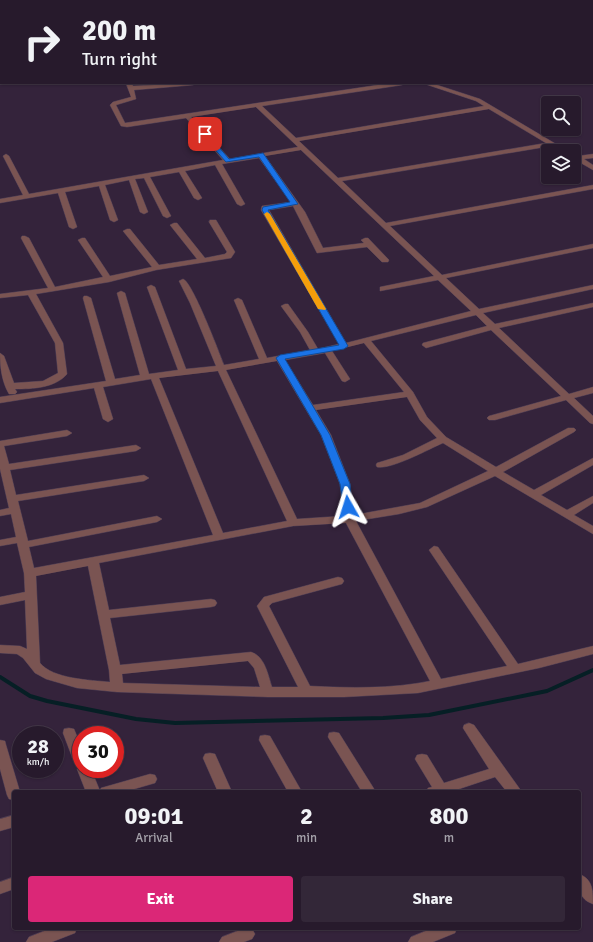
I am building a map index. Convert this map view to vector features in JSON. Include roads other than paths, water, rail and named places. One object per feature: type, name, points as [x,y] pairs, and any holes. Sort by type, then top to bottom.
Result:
[{"type":"street","points":[[173,84],[130,86],[134,98],[115,103],[113,105],[123,125],[188,117],[395,84]]},
{"type":"street","points":[[428,84],[466,95],[551,144]]},
{"type":"street","points":[[258,105],[593,421]]},
{"type":"street","points":[[295,140],[489,107]]},
{"type":"street","points":[[188,117],[228,161]]},
{"type":"street","points":[[338,180],[541,146]]},
{"type":"street","points":[[0,201],[303,148]]},
{"type":"street","points":[[261,155],[301,212],[320,251],[367,242],[385,260]]},
{"type":"street","points":[[6,156],[27,196]]},
{"type":"street","points":[[581,157],[593,156]]},
{"type":"street","points":[[581,161],[593,168]]},
{"type":"street","points":[[217,162],[241,204]]},
{"type":"street","points":[[181,169],[198,198]]},
{"type":"street","points":[[146,175],[167,216]]},
{"type":"street","points":[[131,178],[144,212]]},
{"type":"street","points":[[101,183],[114,220]]},
{"type":"street","points":[[386,225],[593,187]]},
{"type":"street","points":[[61,191],[73,226]]},
{"type":"street","points":[[294,204],[269,207],[265,208],[265,210],[344,346]]},
{"type":"street","points":[[0,296],[53,290],[109,280],[157,268],[228,256],[231,252],[213,222]]},
{"type":"street","points":[[174,225],[202,260]]},
{"type":"street","points":[[127,231],[157,268]]},
{"type":"street","points":[[26,238],[53,290]]},
{"type":"street","points":[[82,240],[109,280]]},
{"type":"street","points":[[383,289],[593,246]]},
{"type":"street","points":[[183,281],[194,303],[221,368],[293,523]]},
{"type":"street","points":[[151,287],[183,372]]},
{"type":"street","points":[[0,400],[183,372],[221,368],[327,350],[478,312],[593,287]]},
{"type":"street","points":[[10,386],[46,384],[57,379],[63,374],[59,343],[30,293]]},
{"type":"street","points":[[120,293],[149,377],[219,537]]},
{"type":"street","points":[[87,298],[111,383]]},
{"type":"street","points":[[238,300],[264,361]]},
{"type":"street","points":[[426,345],[494,327],[593,305]]},
{"type":"street","points":[[285,306],[304,332],[315,351]]},
{"type":"street","points":[[365,340],[375,350],[410,394],[424,418],[443,438],[495,472],[535,494],[593,531]]},
{"type":"street","points":[[327,350],[345,379]]},
{"type":"street","points":[[0,356],[13,398]]},
{"type":"street","points":[[280,358],[326,435],[345,484],[349,519],[438,684]]},
{"type":"street","points":[[98,385],[108,419]]},
{"type":"street","points":[[492,418],[593,390]]},
{"type":"street","points":[[309,408],[410,394]]},
{"type":"street","points":[[30,573],[293,523],[349,519],[399,511],[423,505],[495,472],[571,430]]},
{"type":"street","points":[[0,444],[67,433]]},
{"type":"street","points":[[381,466],[406,457],[443,438]]},
{"type":"street","points":[[0,448],[11,499],[16,510],[30,573],[34,664]]},
{"type":"street","points":[[5,468],[136,448]]},
{"type":"street","points":[[535,494],[593,461]]},
{"type":"street","points":[[11,499],[144,478]]},
{"type":"street","points":[[568,514],[593,499]]},
{"type":"street","points":[[0,513],[16,510]]},
{"type":"street","points":[[0,543],[23,542],[157,520]]},
{"type":"street","points":[[434,550],[515,669]]},
{"type":"street","points":[[93,561],[115,670],[117,687]]},
{"type":"street","points":[[306,691],[263,606],[268,600],[338,581]]},
{"type":"street","points":[[0,601],[31,595]]},
{"type":"street","points":[[104,615],[211,603]]},
{"type":"street","points":[[0,649],[20,650],[27,655],[34,664],[50,676],[77,683],[117,687],[268,692],[372,692],[438,684],[515,669],[593,650]]},
{"type":"street","points":[[115,670],[251,656],[258,662],[264,684],[268,692]]},
{"type":"street","points":[[469,728],[498,771],[513,790]]},
{"type":"street","points":[[70,733],[72,738]]},
{"type":"street","points":[[334,737],[368,790]]},
{"type":"street","points":[[265,740],[294,790]]},
{"type":"street","points":[[0,745],[12,790]]},
{"type":"street","points":[[210,758],[223,790]]},
{"type":"street","points":[[422,760],[437,790]]},
{"type":"street","points":[[440,790],[498,771]]},
{"type":"street","points":[[87,778],[91,790]]},
{"type":"street","points":[[113,790],[150,779]]},
{"type":"street","points":[[0,825],[12,821]]},
{"type":"street","points":[[581,883],[593,898]]},
{"type":"street","points":[[0,888],[12,884]]},
{"type":"street","points":[[34,942],[65,930]]},
{"type":"street","points":[[416,942],[445,930]]},
{"type":"street","points":[[227,942],[247,934]]},
{"type":"waterway","points":[[0,677],[30,696],[47,701],[136,719],[175,723],[383,718],[429,715],[547,691],[593,670]]}]
